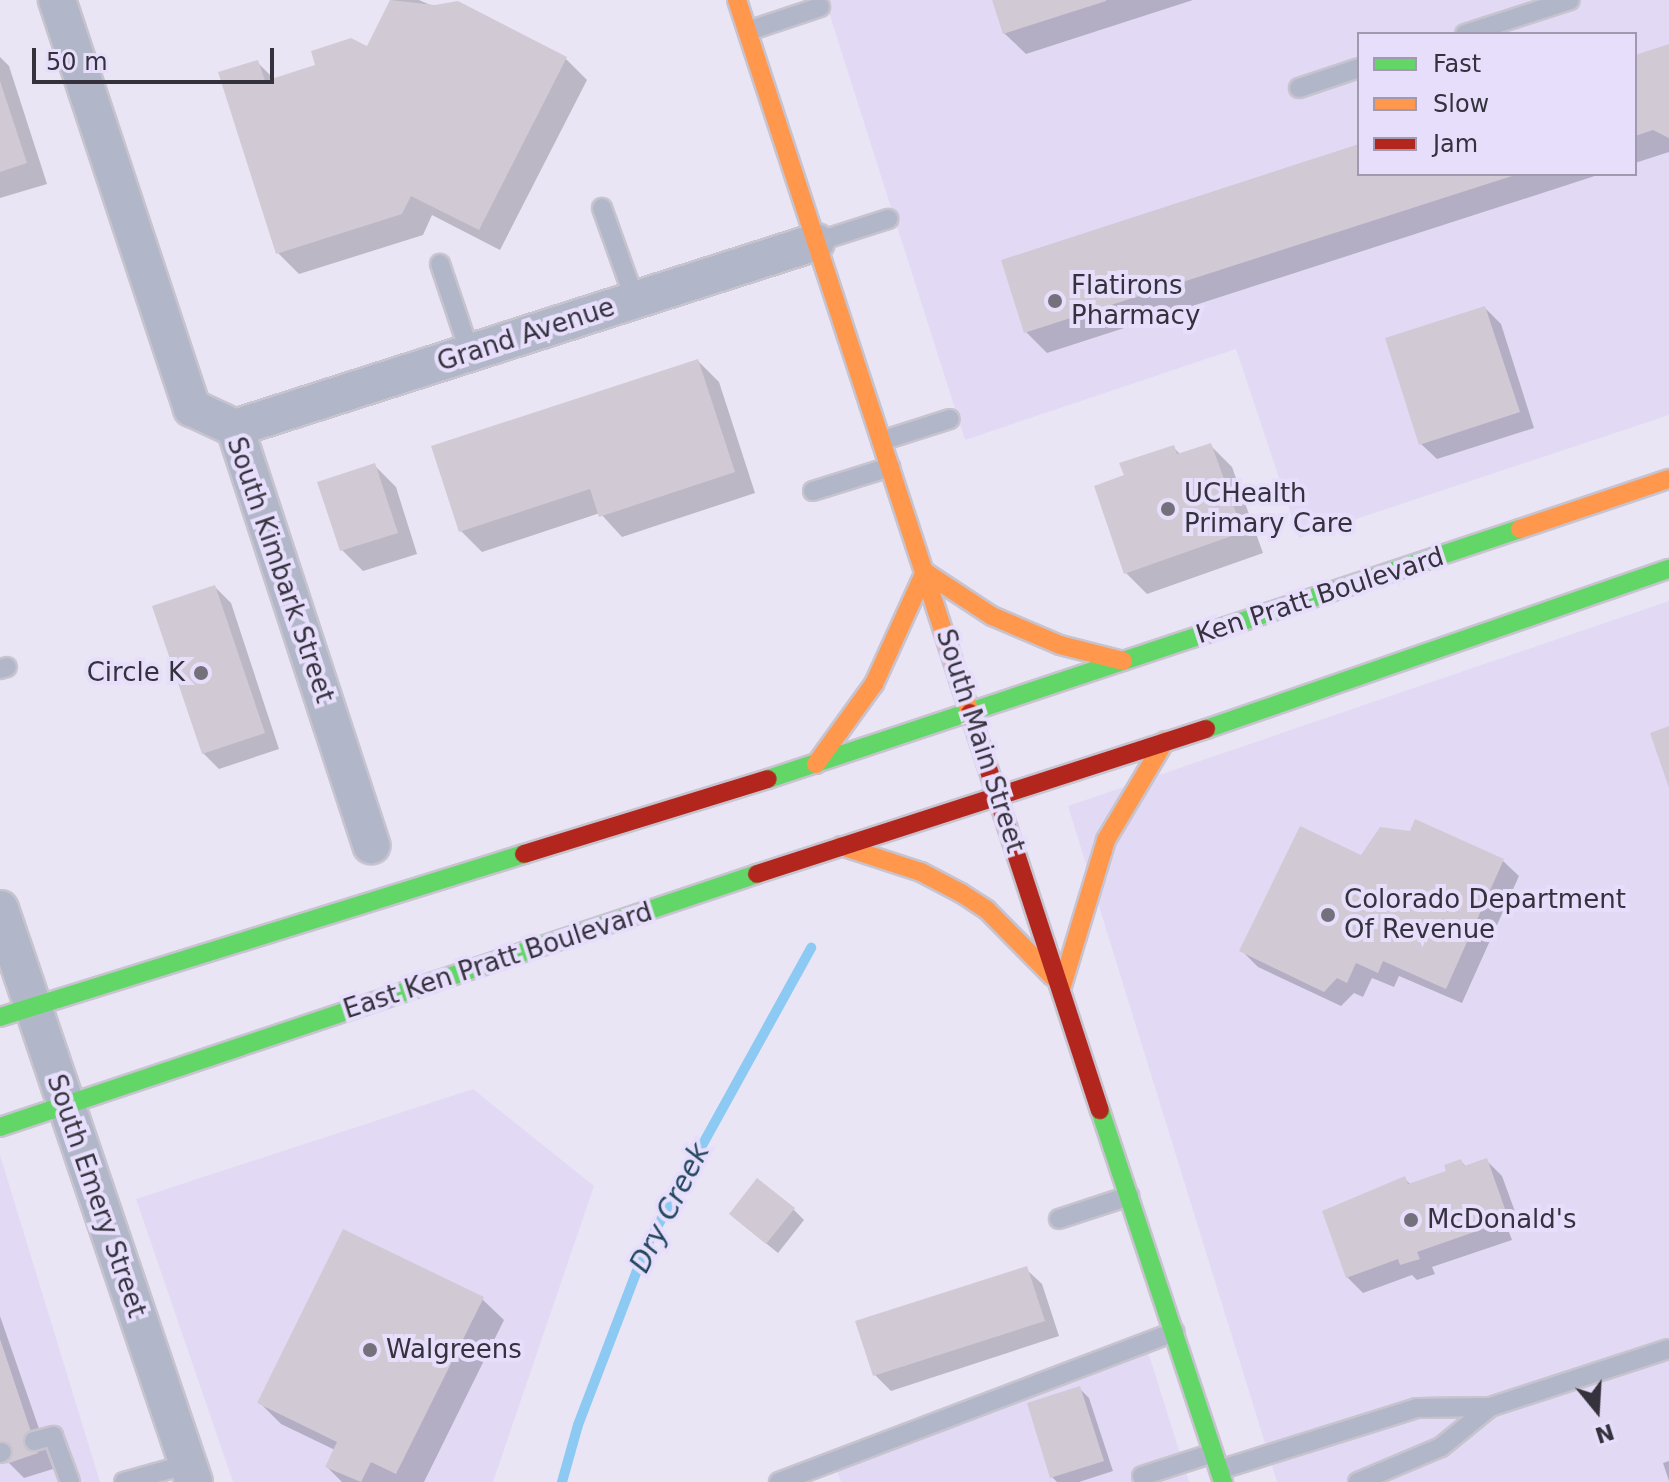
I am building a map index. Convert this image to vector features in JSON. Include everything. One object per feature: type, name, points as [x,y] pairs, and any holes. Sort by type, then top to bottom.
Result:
[{"type":"main road","name":"South Main Street","points":[[737,0],[1219,1468]]},
{"type":"main road","name":"Ken Pratt Boulevard","points":[[970,713],[1669,479]]},
{"type":"main road","points":[[997,795],[1320,693],[1669,569]]},
{"type":"main road","points":[[816,764],[874,684],[925,572],[992,616],[1060,645],[1123,661]]},
{"type":"main road","points":[[15,1012],[816,764],[970,713]]},
{"type":"main road","points":[[841,846],[921,872],[961,893],[987,910],[1062,986],[1106,840],[1165,741]]},
{"type":"main road","name":"East Ken Pratt Boulevard","points":[[0,1127],[997,795]]},
{"type":"street","name":"South Kimbark Street","points":[[57,0],[192,408],[235,428],[371,845]]},
{"type":"street","name":"Grand Avenue","points":[[235,428],[816,242]]},
{"type":"street","name":"South Emery Street","points":[[0,909],[15,1012],[66,1104],[191,1473]]},
{"type":"lane","points":[[1471,32],[1570,0]]},
{"type":"lane","points":[[748,31],[820,7]]},
{"type":"lane","points":[[1299,88],[1357,69]]},
{"type":"lane","points":[[602,208],[635,300]]},
{"type":"lane","points":[[816,242],[888,219]]},
{"type":"lane","points":[[440,264],[470,353]]},
{"type":"lane","points":[[881,441],[950,419]]},
{"type":"lane","points":[[813,491],[890,467]]},
{"type":"lane","points":[[1059,1219],[1129,1196]]},
{"type":"lane","points":[[779,1482],[1174,1332]]},
{"type":"lane","points":[[1142,1476],[1219,1468],[1417,1408],[1490,1407],[1669,1349]]},
{"type":"lane","points":[[1358,1482],[1441,1447],[1490,1407]]},
{"type":"lane","points":[[34,1441],[53,1436],[70,1482]]},
{"type":"lane","points":[[124,1482],[191,1473]]},
{"type":"shaded area","points":[[825,0],[1669,0],[1669,415],[1299,538],[1236,349],[965,440]]},
{"type":"shaded area","points":[[1669,601],[1669,1482],[1277,1482],[1068,806]]},
{"type":"shaded area","points":[[473,1089],[594,1186],[493,1482],[233,1482],[136,1199]]},
{"type":"shaded area","points":[[0,1155],[100,1482],[0,1482]]},
{"type":"shaded area","points":[[1146,1345],[1189,1482],[841,1482],[830,1451]]},
{"type":"building","points":[[390,0],[435,5],[458,1],[567,57],[479,230],[411,196],[402,214],[276,254],[218,72],[258,60],[265,81],[315,65],[311,51],[351,38],[367,46]]},
{"type":"building","points":[[992,0],[1106,0],[1106,1],[1003,34]]},
{"type":"building","points":[[1669,44],[1669,138],[1653,130],[1637,135],[1637,54]]},
{"type":"building","points":[[0,81],[27,163],[0,172]]},
{"type":"building","points":[[1357,145],[1357,176],[1512,176],[1024,333],[1001,260]]},
{"type":"building","points":[[1485,306],[1520,412],[1419,445],[1385,338]]},
{"type":"building","points":[[698,359],[735,472],[599,517],[590,489],[459,532],[431,446]]},
{"type":"building","name":"UCHealth Primary Care","points":[[1211,443],[1243,532],[1124,574],[1094,486],[1124,475],[1119,463],[1174,445],[1177,454]]},
{"type":"building","points":[[375,463],[398,533],[340,551],[317,482]]},
{"type":"building","name":"Circle K","points":[[215,585],[265,733],[202,754],[152,606]]},
{"type":"building","points":[[1669,726],[1669,788],[1650,733]]},
{"type":"building","points":[[1415,819],[1504,859],[1446,989],[1383,961],[1378,973],[1356,963],[1347,983],[1337,978],[1324,992],[1239,951],[1300,826],[1361,855],[1380,827],[1410,831]]},
{"type":"building","name":"McDonald's","points":[[1487,1158],[1506,1212],[1494,1216],[1497,1224],[1417,1252],[1420,1259],[1400,1265],[1398,1259],[1346,1278],[1322,1211],[1405,1176],[1408,1184],[1446,1171],[1444,1165],[1461,1159],[1464,1166]]},
{"type":"building","points":[[757,1178],[795,1208],[766,1244],[729,1214]]},
{"type":"building","name":"Walgreens","points":[[343,1229],[484,1297],[396,1474],[371,1462],[361,1482],[325,1467],[337,1442],[257,1403]]},
{"type":"building","points":[[1027,1266],[1045,1321],[873,1376],[855,1321]]},
{"type":"building","points":[[0,1339],[38,1453],[6,1464],[0,1444]]},
{"type":"building","points":[[1080,1386],[1104,1461],[1050,1478],[1027,1403]]},
{"type":"waterway","name":"Dry Creek","points":[[562,1482],[578,1425],[646,1247],[811,948]]},
{"type":"traffic: fast","points":[[768,779],[1520,529]]},
{"type":"traffic: fast","points":[[1206,729],[1669,569]]},
{"type":"traffic: fast","points":[[0,1017],[524,854]]},
{"type":"traffic: fast","points":[[0,1127],[757,874]]},
{"type":"traffic: fast","points":[[1100,1110],[1223,1482]]},
{"type":"traffic: slow","points":[[737,0],[970,713]]},
{"type":"traffic: slow","points":[[1520,529],[1669,479]]},
{"type":"traffic: slow","points":[[816,764],[874,684],[925,572],[992,616],[1060,645],[1123,661]]},
{"type":"traffic: slow","points":[[1062,986],[1106,840],[1165,741]]},
{"type":"traffic: slow","points":[[841,846],[921,872],[961,893],[987,910],[1052,976]]},
{"type":"traffic: jam","points":[[970,713],[1100,1110]]},
{"type":"traffic: jam","points":[[757,874],[1206,729]]},
{"type":"traffic: jam","points":[[524,854],[768,779]]},
{"type":"place","name":"Flatirons Pharmacy","points":[[1055,301]]},
{"type":"place","name":"UCHealth Primary Care","points":[[1168,509]]},
{"type":"place","name":"Circle K","points":[[201,673]]},
{"type":"place","name":"Colorado Department Of Revenue","points":[[1328,915]]},
{"type":"place","name":"McDonald's","points":[[1411,1220]]},
{"type":"place","name":"Walgreens","points":[[370,1350]]}]
